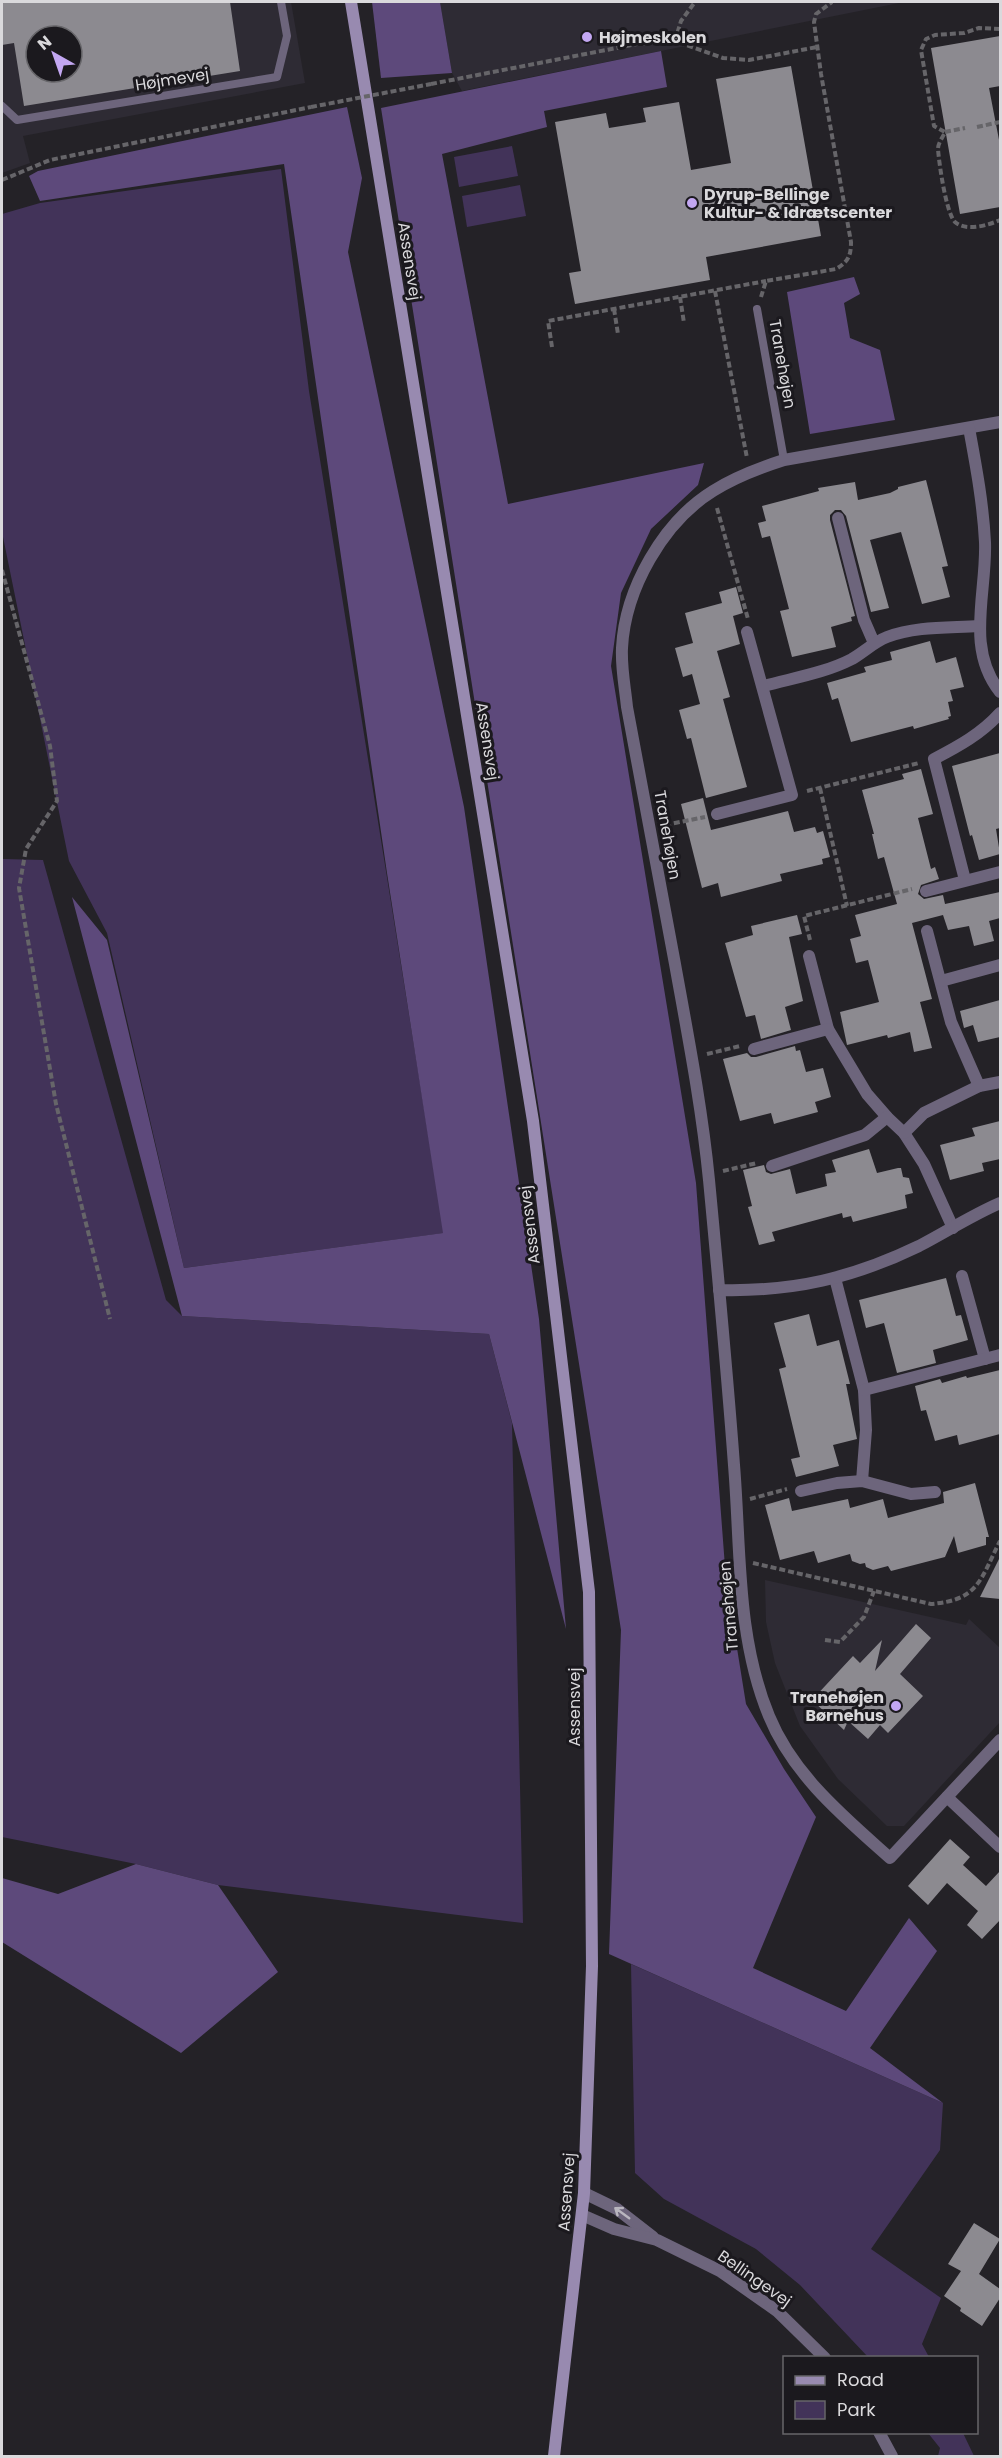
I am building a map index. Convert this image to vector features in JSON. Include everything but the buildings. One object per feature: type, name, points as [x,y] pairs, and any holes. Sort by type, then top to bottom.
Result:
[{"type":"main road","name":"Assensvej","points":[[351,2],[533,1121],[589,1592],[592,1966],[584,2193],[554,2457]]},
{"type":"street","name":"Tranehøjen","points":[[1000,422],[784,460],[750,471],[712,491],[684,514],[660,543],[644,573],[635,594],[623,638],[622,672],[692,1057],[709,1175],[737,1503],[741,1599],[752,1668],[770,1719],[786,1749],[830,1804],[890,1858],[1000,1740]]},
{"type":"street","points":[[969,428],[982,503],[985,544],[979,626],[983,657],[992,681],[1000,692]]},
{"type":"street","points":[[838,518],[864,620],[874,643]]},
{"type":"street","points":[[764,686],[826,670],[854,658],[874,643],[888,637],[912,631],[979,626]]},
{"type":"street","points":[[717,814],[792,795],[764,686],[747,632]]},
{"type":"street","points":[[964,880],[934,759],[967,742],[991,725],[1000,713]]},
{"type":"street","points":[[926,891],[1000,872]]},
{"type":"street","points":[[927,931],[951,1022],[979,1086]]},
{"type":"street","points":[[809,956],[828,1029],[853,1072],[887,1117],[904,1133],[924,1164],[953,1228]]},
{"type":"street","points":[[941,981],[1000,965]]},
{"type":"street","points":[[754,1049],[828,1029]]},
{"type":"street","points":[[904,1133],[924,1113],[979,1086],[1000,1082]]},
{"type":"street","points":[[771,1166],[865,1135],[887,1117]]},
{"type":"street","points":[[719,1290],[760,1291],[797,1287],[835,1278],[917,1247],[1000,1203]]},
{"type":"street","points":[[962,1276],[985,1359]]},
{"type":"street","points":[[835,1278],[864,1390],[865,1456],[862,1481]]},
{"type":"street","points":[[864,1390],[1000,1355]]},
{"type":"street","points":[[801,1491],[837,1483],[862,1481],[911,1494],[935,1492]]},
{"type":"street","points":[[947,1797],[1000,1847]]},
{"type":"street","name":"Bellingevej","points":[[584,2193],[617,2209],[657,2240],[710,2266],[748,2289],[777,2312],[823,2356]]},
{"type":"street","name":"Bellingevej","points":[[582,2216],[614,2229],[657,2240]]},
{"type":"street","points":[[880,2434],[892,2457]]},
{"type":"lane","name":"Højmevej","points":[[2,106],[16,120],[277,77],[286,36],[281,2]]},
{"type":"lane","name":"Tranehøjen","points":[[757,309],[784,460]]},
{"type":"path","points":[[675,41],[681,21],[695,2]]},
{"type":"path","points":[[552,347],[548,321],[836,269],[844,264],[851,254],[851,242],[814,22],[816,14],[832,2]]},
{"type":"path","points":[[965,129],[945,132],[934,126],[921,50],[926,39],[935,35],[964,33],[979,28],[1000,29]]},
{"type":"path","points":[[2,180],[50,160],[637,44],[675,41],[723,58],[749,60],[817,46]]},
{"type":"path","points":[[976,127],[1000,122]]},
{"type":"path","points":[[945,132],[938,147],[949,210],[956,222],[965,227],[1000,220]]},
{"type":"path","points":[[757,309],[766,281]]},
{"type":"path","points":[[715,291],[750,471]]},
{"type":"path","points":[[680,297],[684,323]]},
{"type":"path","points":[[614,309],[618,334]]},
{"type":"path","points":[[712,491],[748,618],[747,632]]},
{"type":"path","points":[[2,570],[50,746],[57,801],[26,849],[20,888],[56,1104],[110,1319]]},
{"type":"path","points":[[792,795],[934,759]]},
{"type":"path","points":[[820,788],[847,906]]},
{"type":"path","points":[[650,828],[717,814]]},
{"type":"path","points":[[809,956],[813,953],[804,916],[920,887],[926,891]]},
{"type":"path","points":[[692,1057],[753,1043],[754,1049]]},
{"type":"path","points":[[709,1175],[764,1162],[771,1166]]},
{"type":"path","points":[[737,1503],[799,1486],[801,1491]]},
{"type":"path","points":[[740,1560],[931,1604],[951,1602],[964,1597],[977,1585],[1000,1544]]},
{"type":"path","points":[[825,1641],[840,1642],[864,1617],[874,1591]]},
{"type":"shaded area","points":[[2,2],[291,2],[305,83],[23,136],[30,163],[2,173]]},
{"type":"shaded area","points":[[372,2],[440,2],[452,73],[381,78]]},
{"type":"shaded area","name":"Højmeskolen","points":[[440,2],[904,2],[462,91],[452,73]]},
{"type":"shaded area","points":[[661,51],[667,87],[544,111],[547,127],[442,154],[508,504],[704,463],[698,485],[651,529],[621,593],[611,666],[696,1183],[726,1580],[746,1704],[784,1769],[816,1817],[753,1968],[846,2011],[909,1918],[937,1951],[870,2048],[943,2103],[609,1954],[621,1630],[381,108]]},
{"type":"shaded area","points":[[347,107],[362,178],[348,252],[464,807],[539,1319],[566,1629],[489,1334],[182,1316],[72,897],[107,940],[184,1268],[443,1233],[387,873],[284,164],[40,201],[29,176],[38,171]]},
{"type":"shaded area","points":[[854,277],[860,294],[844,303],[850,338],[880,350],[895,420],[810,434],[787,292]]},
{"type":"shaded area","name":"Tranehøjen Børnehus","points":[[765,1580],[966,1625],[969,1619],[1000,1648],[1000,1722],[904,1826],[887,1826],[838,1779],[800,1726],[775,1663],[766,1622]]},
{"type":"shaded area","points":[[136,1864],[218,1885],[278,1972],[181,2053],[2,1942],[2,1878],[58,1894]]},
{"type":"green space","points":[[512,146],[518,176],[459,187],[454,157]]},
{"type":"green space","points":[[281,169],[309,391],[444,1233],[184,1268],[107,933],[69,861],[2,532],[2,214],[40,203]]},
{"type":"green space","points":[[520,185],[526,216],[467,227],[462,196]]},
{"type":"green space","points":[[2,859],[43,860],[166,1300],[182,1316],[489,1334],[512,1423],[523,1923],[218,1885],[136,1864],[2,1837]]},
{"type":"green space","points":[[631,1964],[943,2103],[940,2150],[871,2249],[941,2298],[922,2344],[928,2356],[867,2356],[800,2285],[756,2249],[664,2199],[635,2173]]},
{"type":"green space","points":[[929,2434],[963,2434],[974,2456],[938,2456],[940,2448]]},
{"type":"place","name":"Højmeskolen","points":[[587,37]]},
{"type":"place","name":"Dyrup-Bellinge Kultur- & Idrætscenter","points":[[692,203]]},
{"type":"place","name":"Tranehøjen Børnehus","points":[[896,1706]]}]
